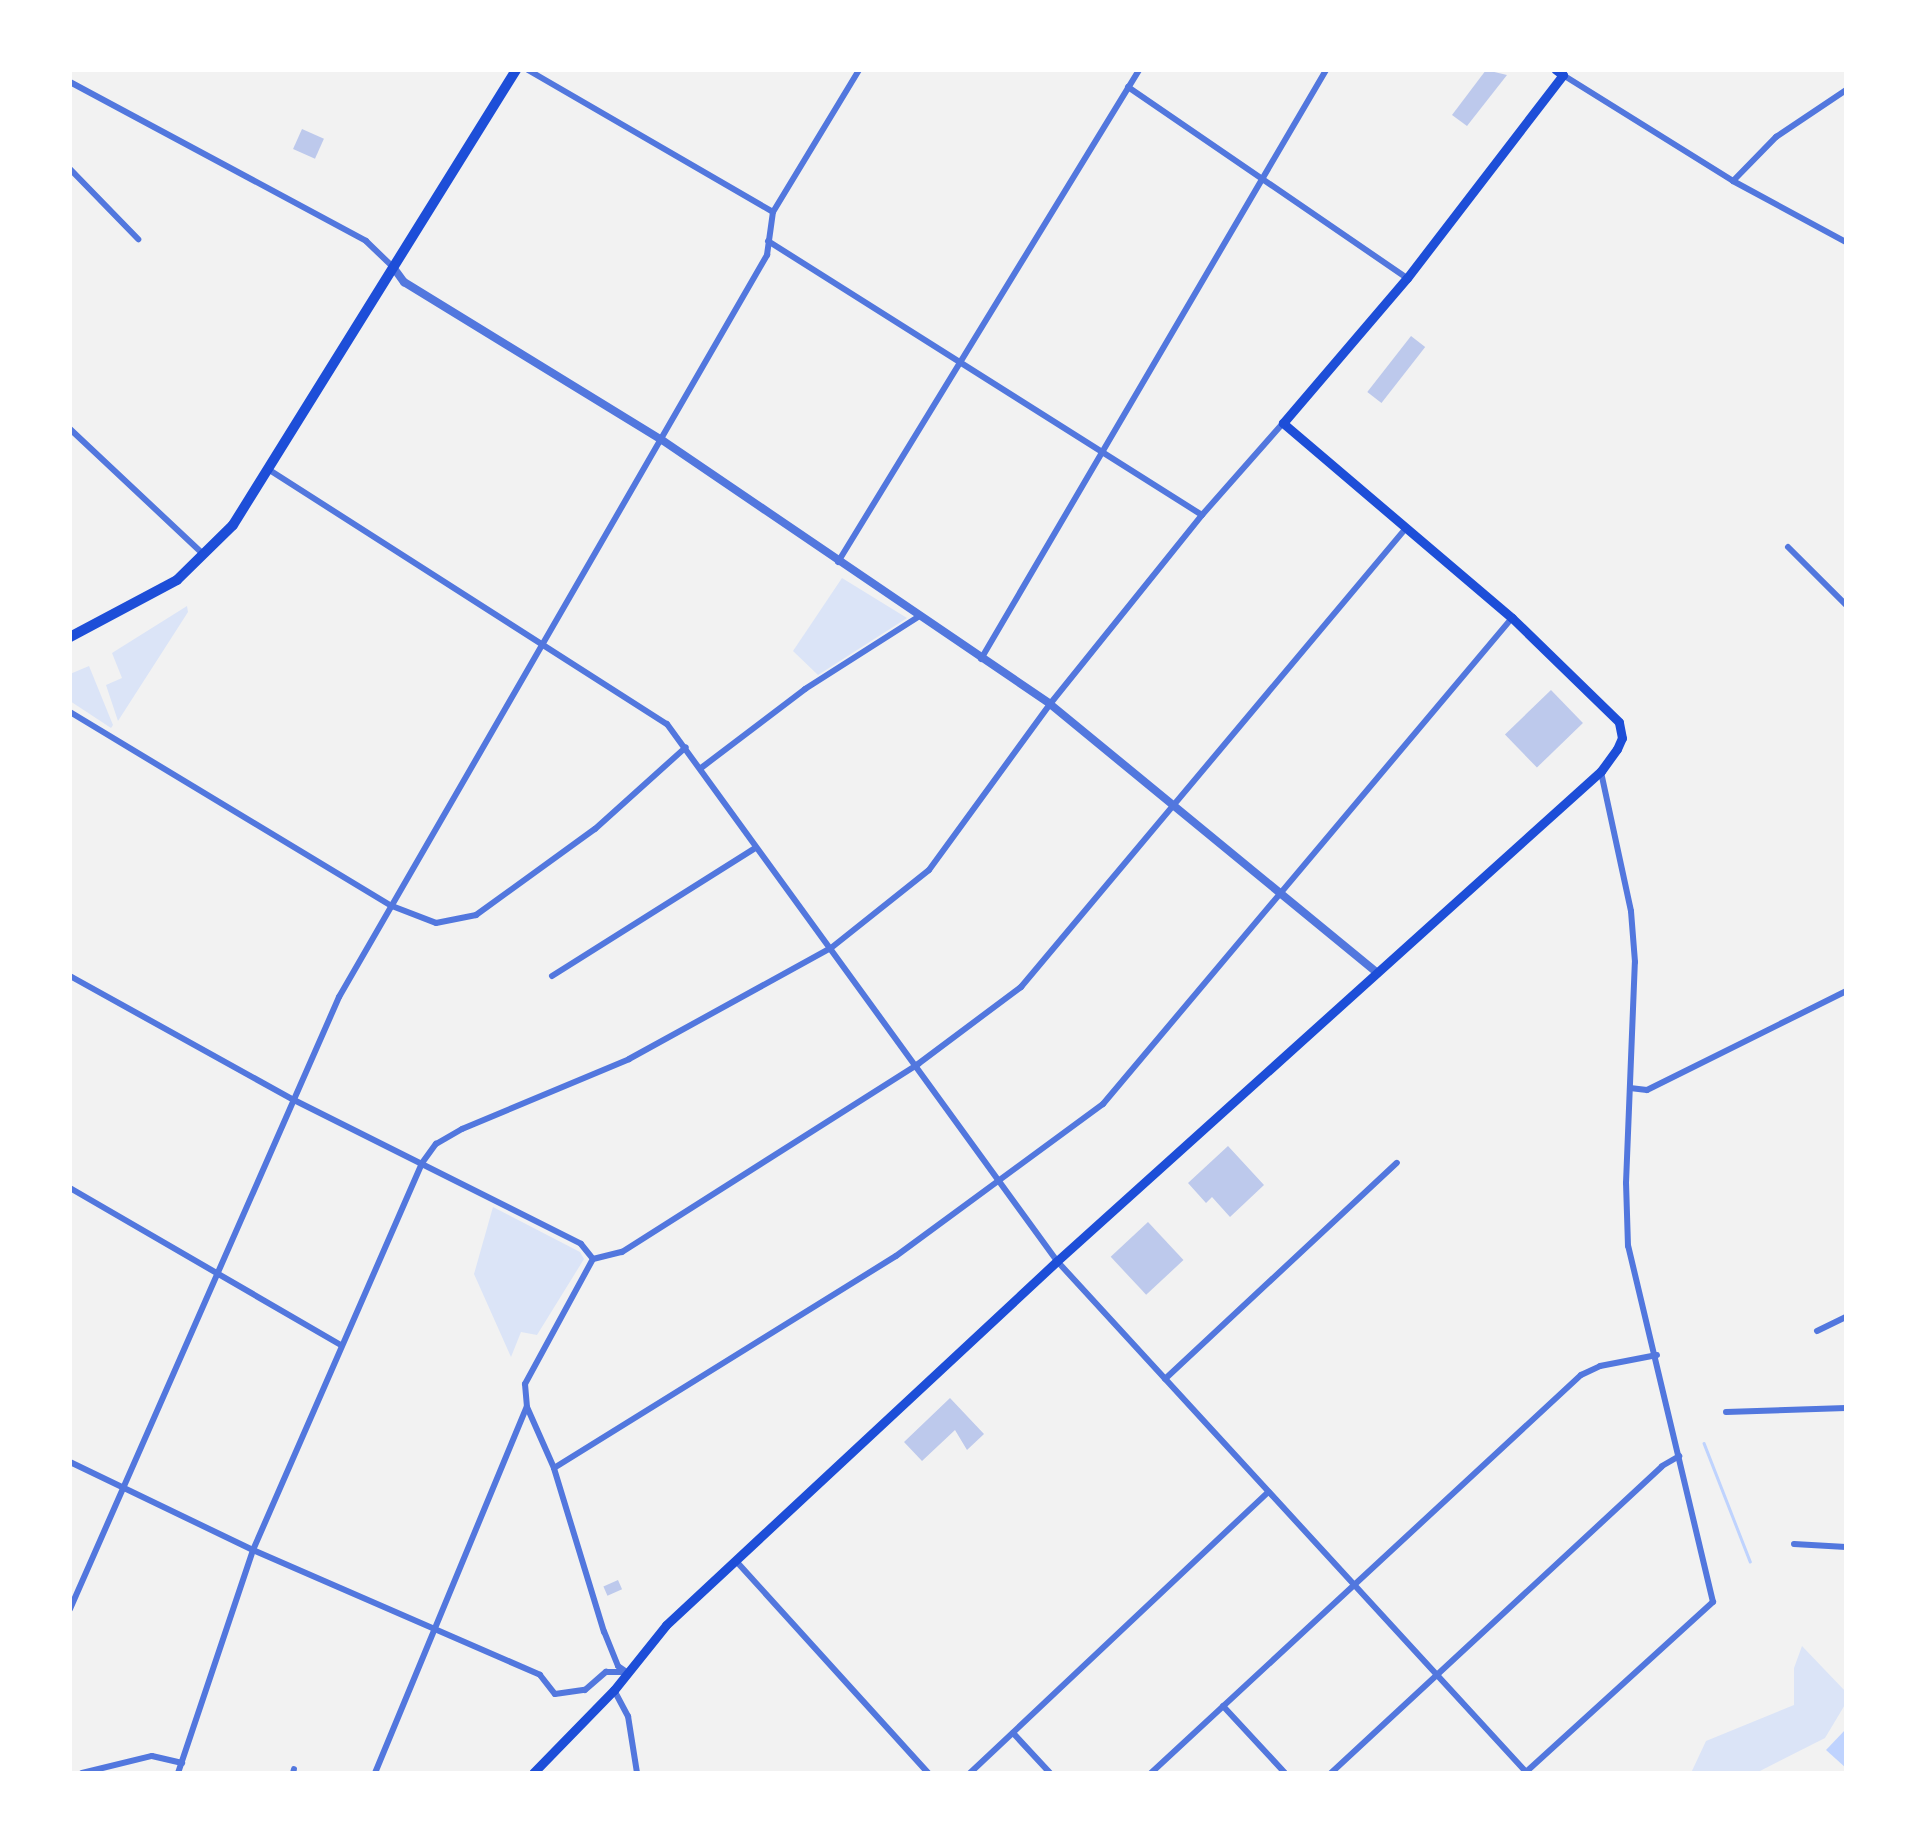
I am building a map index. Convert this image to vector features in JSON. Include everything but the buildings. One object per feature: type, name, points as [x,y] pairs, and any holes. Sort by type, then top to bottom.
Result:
[{"type":"main road","points":[[70,637],[162,590],[204,556],[271,471],[516,70]]},
{"type":"main road","points":[[533,1773],[614,1690],[666,1626],[1057,1260],[1378,973],[1600,770],[1617,749],[1622,731],[1619,722],[1512,618],[1283,423],[1407,278],[1559,72]]},
{"type":"street","points":[[528,70],[772,212]]},
{"type":"street","points":[[70,1609],[339,997],[767,255],[772,212],[859,70]]},
{"type":"street","points":[[981,658],[1326,70]]},
{"type":"street","points":[[838,562],[1137,71]]},
{"type":"street","points":[[1559,72],[1733,180],[1846,242]]},
{"type":"street","points":[[70,82],[366,242],[404,282],[662,440],[1050,704],[1169,806],[1378,973]]},
{"type":"street","points":[[1128,87],[1407,278]]},
{"type":"street","points":[[1733,180],[1776,138],[1846,90]]},
{"type":"street","points":[[70,169],[138,239]]},
{"type":"street","points":[[768,241],[1202,515]]},
{"type":"street","points":[[178,1773],[253,1550],[422,1163],[436,1144],[462,1129],[629,1059],[831,948],[929,870],[1050,704],[1202,515],[1283,423]]},
{"type":"street","points":[[70,429],[204,556]]},
{"type":"street","points":[[271,471],[545,642],[668,724],[1057,1260],[1354,1589],[1526,1772],[1713,1602],[1628,1246],[1635,962],[1631,911],[1600,770]]},
{"type":"street","points":[[628,1672],[618,1666],[604,1632],[554,1468],[526,1407],[525,1384],[594,1259],[622,1252],[918,1064],[1021,988],[1169,806],[1406,528]]},
{"type":"street","points":[[1788,547],[1846,605]]},
{"type":"street","points":[[700,768],[805,689],[918,617]]},
{"type":"street","points":[[554,1468],[896,1256],[1103,1104],[1512,618]]},
{"type":"street","points":[[70,712],[392,906],[436,923],[476,915],[595,829],[686,747]]},
{"type":"street","points":[[552,976],[755,848]]},
{"type":"street","points":[[70,976],[292,1098],[581,1244],[594,1259]]},
{"type":"street","points":[[1630,1088],[1647,1090],[1846,991]]},
{"type":"street","points":[[1165,1379],[1397,1163]]},
{"type":"street","points":[[70,1188],[340,1345]]},
{"type":"street","points":[[1817,1331],[1846,1317]]},
{"type":"street","points":[[1151,1773],[1354,1589],[1581,1374],[1600,1366],[1657,1355]]},
{"type":"street","points":[[374,1773],[526,1407]]},
{"type":"street","points":[[1726,1412],[1846,1408]]},
{"type":"street","points":[[1331,1773],[1679,1456]]},
{"type":"street","points":[[70,1462],[431,1631],[540,1675],[555,1694],[585,1690],[606,1672],[628,1672]]},
{"type":"street","points":[[970,1773],[1268,1492]]},
{"type":"street","points":[[1794,1544],[1846,1547]]},
{"type":"street","points":[[736,1561],[928,1773]]},
{"type":"street","points":[[614,1690],[628,1716],[636,1773]]},
{"type":"street","points":[[1223,1706],[1285,1773]]},
{"type":"street","points":[[1013,1733],[1050,1773]]},
{"type":"street","points":[[82,1773],[152,1756],[182,1763]]},
{"type":"shaded area","points":[[842,578],[907,618],[818,675],[793,651]]},
{"type":"shaded area","points":[[187,606],[188,612],[118,721],[106,685],[122,678],[112,653]]},
{"type":"shaded area","points":[[89,666],[111,728],[70,701],[70,674]]},
{"type":"shaded area","points":[[493,1207],[580,1252],[584,1259],[537,1335],[521,1332],[511,1357],[474,1274]]},
{"type":"shaded area","points":[[1802,1646],[1846,1692],[1846,1703],[1825,1738],[1756,1773],[1691,1773],[1706,1741],[1794,1705],[1794,1668]]},
{"type":"water","points":[[1846,1729],[1846,1768],[1826,1750]]},
{"type":"waterway","points":[[1704,1443],[1750,1561]]}]
